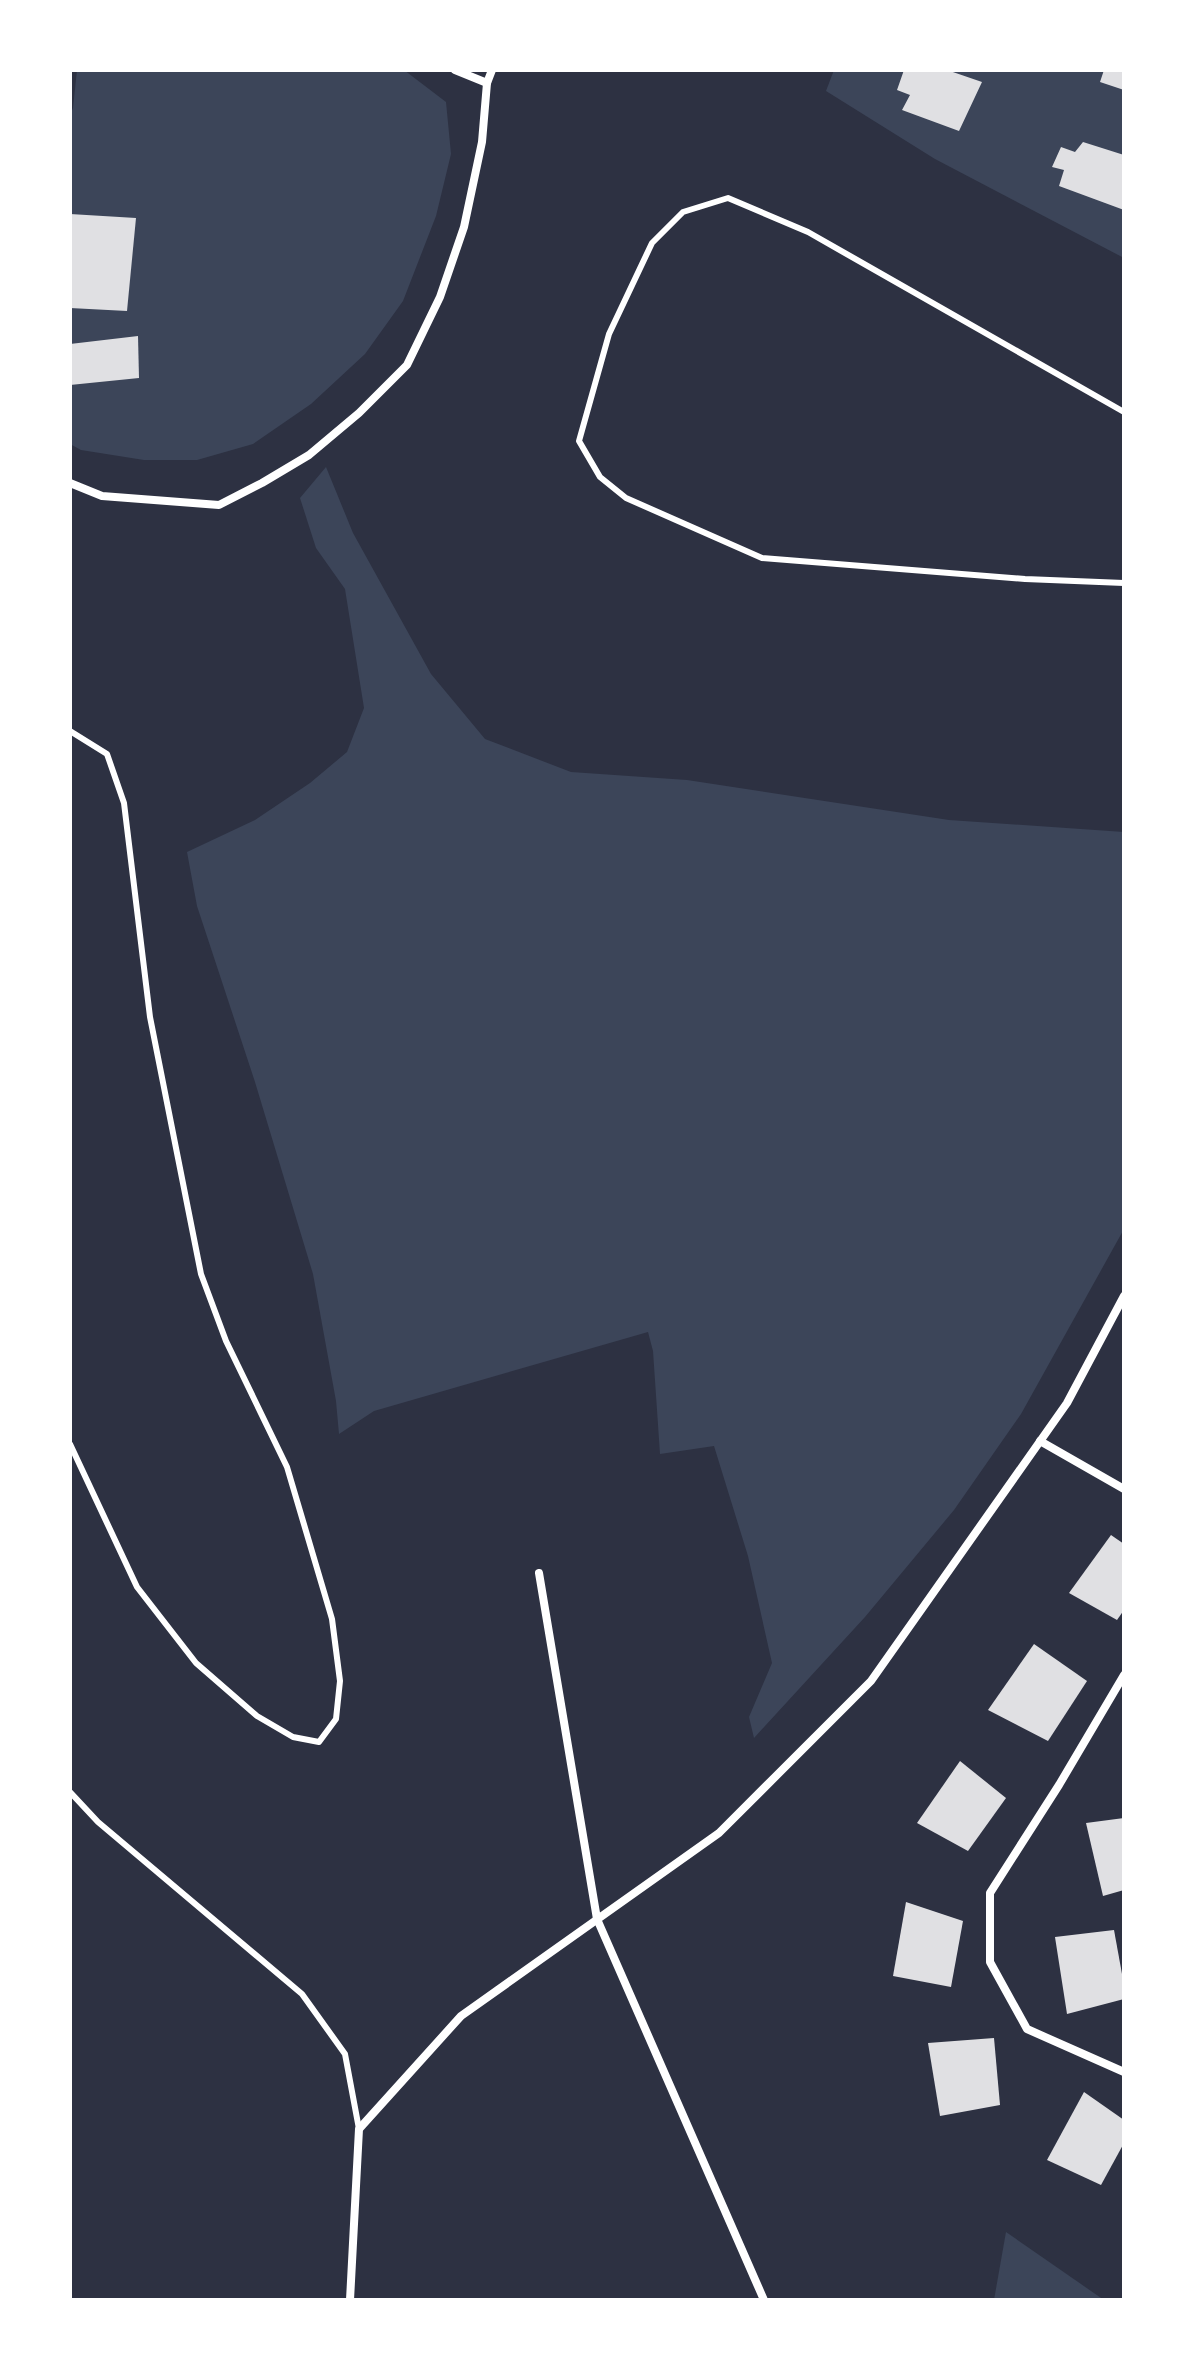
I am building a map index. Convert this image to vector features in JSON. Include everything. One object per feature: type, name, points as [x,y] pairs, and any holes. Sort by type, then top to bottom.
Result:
[{"type":"street","points":[[455,70],[487,83]]},
{"type":"street","points":[[70,483],[102,496],[219,505],[309,455],[359,413],[407,365],[440,297],[464,227],[482,142],[487,83],[492,70]]},
{"type":"street","points":[[350,2300],[359,2129],[461,2016],[719,1833],[871,1681],[1067,1403],[1124,1296]]},
{"type":"street","points":[[1040,1441],[1124,1489]]},
{"type":"street","points":[[539,1573],[597,1919],[764,2300]]},
{"type":"street","points":[[1124,1675],[990,1893],[990,1962],[1027,2029],[1124,2072]]},
{"type":"lane","points":[[1124,412],[808,232],[728,198],[683,212],[652,243],[609,334],[579,441],[600,477],[626,498],[762,558],[1025,579],[1124,583]]},
{"type":"lane","points":[[70,731],[107,754],[124,803],[150,1017],[201,1274],[226,1341],[287,1467],[332,1619],[340,1681],[336,1719],[319,1742],[293,1737],[257,1716],[196,1663],[137,1587],[70,1444]]},
{"type":"lane","points":[[70,1792],[98,1822],[302,1994],[345,2054],[359,2129]]},
{"type":"shaded area","points":[[77,70],[404,70],[446,102],[451,154],[436,216],[403,301],[365,354],[311,404],[253,444],[197,460],[144,460],[81,450],[70,444],[70,115]]},
{"type":"shaded area","points":[[834,70],[1124,70],[1124,258],[935,159],[826,91]]},
{"type":"shaded area","points":[[326,467],[353,533],[431,674],[485,739],[571,772],[687,780],[949,820],[1124,832],[1124,1229],[1021,1414],[954,1510],[865,1617],[754,1738],[749,1717],[772,1663],[748,1556],[714,1446],[660,1454],[653,1351],[648,1332],[374,1411],[339,1434],[313,1274],[255,1082],[197,906],[187,852],[255,820],[310,783],[347,752],[364,708],[345,589],[316,548],[300,498]]},
{"type":"shaded area","points":[[1006,2232],[1104,2300],[994,2300]]},
{"type":"building","points":[[904,70],[947,70],[982,82],[959,131],[902,110],[910,95],[897,90]]},
{"type":"building","points":[[1104,70],[1124,70],[1124,90],[1100,82]]},
{"type":"building","points":[[1083,142],[1124,155],[1124,210],[1059,186],[1064,170],[1052,167],[1061,147],[1075,152]]},
{"type":"building","points":[[70,214],[136,218],[127,311],[70,308]]},
{"type":"building","points":[[138,336],[139,378],[70,385],[70,344]]},
{"type":"building","points":[[1111,1535],[1124,1544],[1124,1610],[1117,1620],[1069,1593]]},
{"type":"building","points":[[1034,1644],[1087,1681],[1048,1741],[988,1710]]},
{"type":"building","points":[[960,1761],[1006,1798],[968,1851],[917,1823]]},
{"type":"building","points":[[1124,1818],[1124,1890],[1103,1896],[1086,1823]]},
{"type":"building","points":[[906,1902],[963,1921],[951,1987],[893,1976]]},
{"type":"building","points":[[1114,1930],[1124,1999],[1067,2014],[1055,1937]]},
{"type":"building","points":[[994,2038],[1000,2105],[940,2116],[928,2043]]},
{"type":"building","points":[[1084,2092],[1124,2120],[1124,2143],[1101,2185],[1047,2160]]}]
